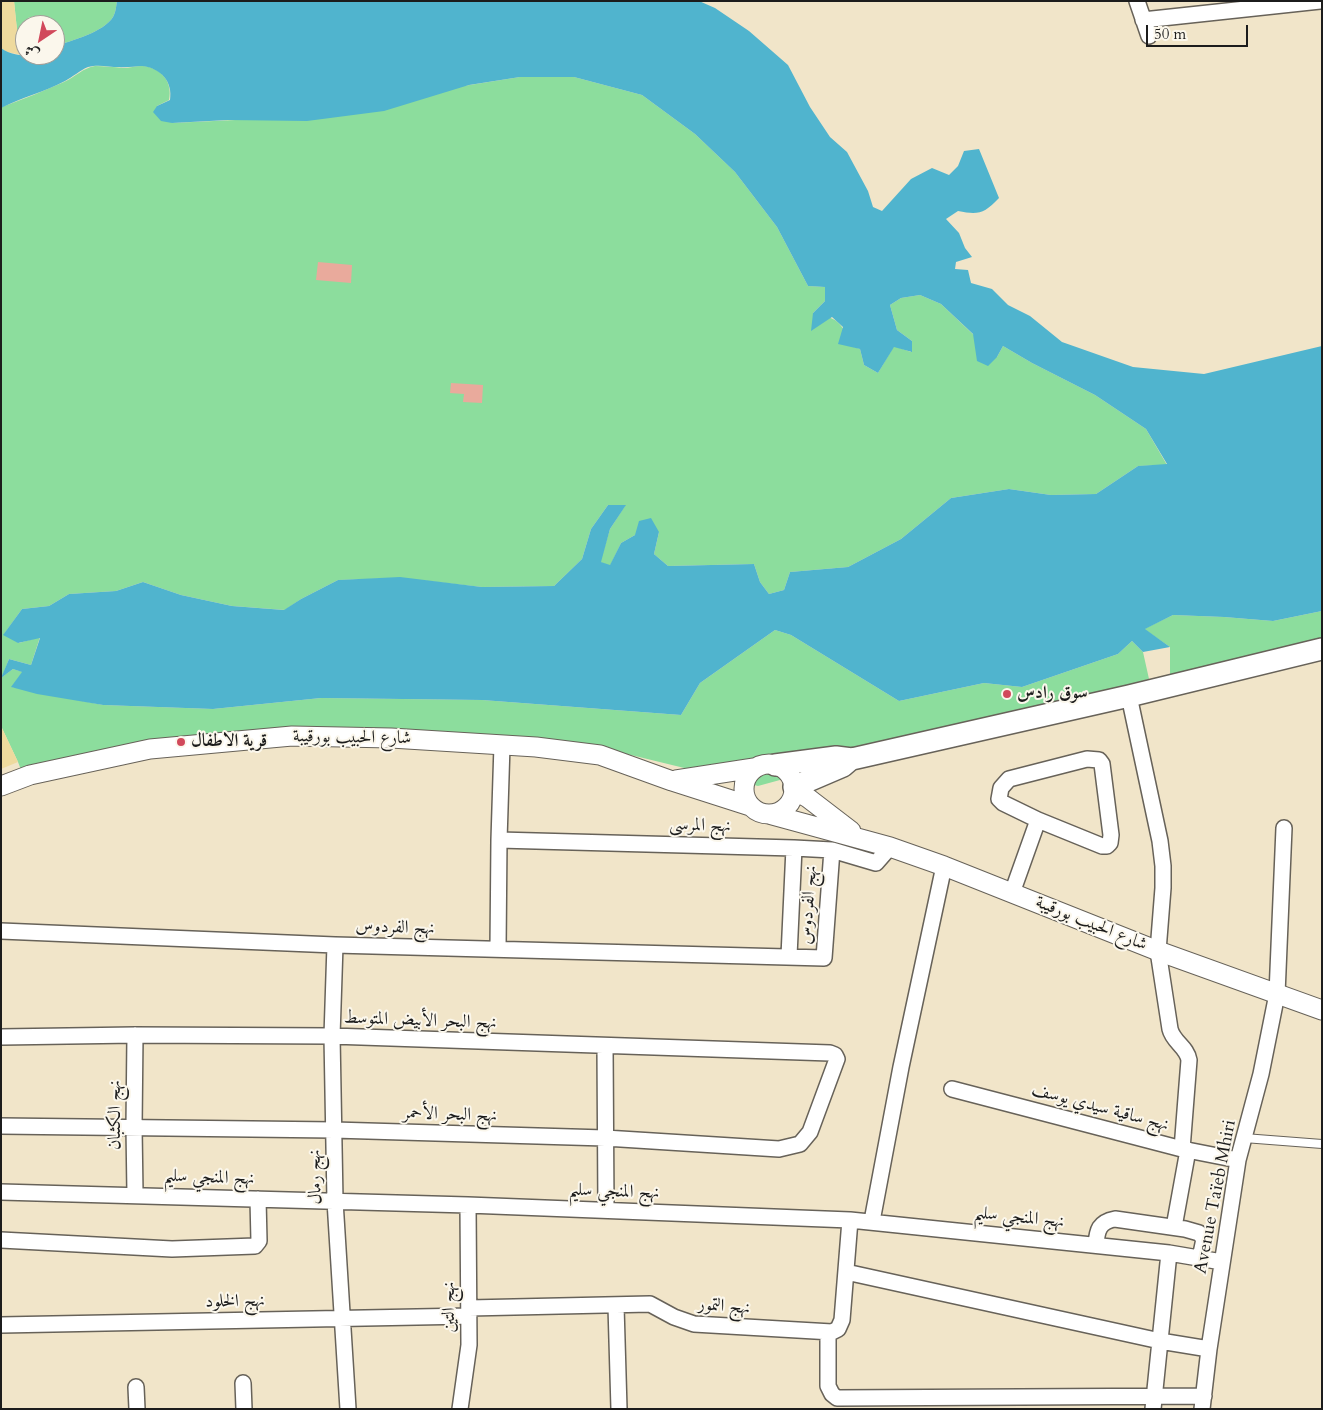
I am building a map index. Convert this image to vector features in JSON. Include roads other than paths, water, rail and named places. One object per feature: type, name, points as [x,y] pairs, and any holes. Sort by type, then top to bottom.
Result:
[{"type":"main road","points":[[765,766],[836,757],[852,758],[1129,696],[1322,649]]},
{"type":"main road","points":[[794,789],[843,766],[852,758]]},
{"type":"street","points":[[1137,1],[1149,36]]},
{"type":"street","points":[[1143,20],[1320,1]]},
{"type":"street","points":[[1129,696],[1161,849],[1163,888],[1158,951],[1171,1034],[1185,1051],[1189,1060],[1185,1150],[1174,1227]]},
{"type":"street","name":"شارع الحبيب بورقيبة","points":[[1,786],[30,775],[150,748],[292,736],[391,738],[502,745],[600,755],[750,806]]},
{"type":"street","points":[[498,949],[502,745]]},
{"type":"street","points":[[1087,758],[1099,760],[1102,764],[1110,835],[1109,845],[1102,846],[1038,820],[1003,803],[999,799],[1004,783],[1009,779],[1042,769],[1087,758]]},
{"type":"street","points":[[765,766],[782,768],[788,773],[794,789],[787,806],[776,813],[769,814],[750,806],[744,793],[744,786],[749,773],[765,766]]},
{"type":"street","name":"شارع الحبيب بورقيبة","points":[[672,781],[765,766]]},
{"type":"street","name":"شارع الحبيب بورقيبة","points":[[794,789],[860,838]]},
{"type":"street","name":"شارع الحبيب بورقيبة","points":[[769,814],[860,838],[944,866],[1158,951],[1322,1010]]},
{"type":"street","points":[[1012,893],[1038,820]]},
{"type":"street","name":"Avenue Taïeb Mhiri","points":[[1203,1403],[1209,1349],[1238,1160],[1261,1074],[1277,994],[1284,828]]},
{"type":"street","name":"نهج المرسى","points":[[499,840],[832,850],[876,864],[890,847]]},
{"type":"street","name":"نهج الفردوس","points":[[789,956],[794,848]]},
{"type":"street","name":"نهج الفردوس","points":[[1,931],[335,945],[824,958],[832,850]]},
{"type":"street","points":[[872,1221],[901,1067],[944,866]]},
{"type":"street","name":"نهج رمال","points":[[335,945],[332,1036],[335,1201],[348,1409]]},
{"type":"street","name":"نهج البحر الأبيض المتوسط","points":[[1,1037],[135,1035],[332,1036],[830,1053],[837,1057]]},
{"type":"street","name":"نهج الكثبان","points":[[135,1035],[135,1194]]},
{"type":"street","points":[[605,1046],[606,1210]]},
{"type":"street","name":"نهج البحر الأحمر","points":[[1,1126],[334,1130],[605,1138],[779,1149],[800,1144],[810,1132],[837,1057]]},
{"type":"street","name":"نهج ساقية سيدي يوسف","points":[[952,1089],[1185,1150],[1238,1160]]},
{"type":"street","name":"نهج المنجي سليم","points":[[1,1192],[468,1204],[872,1221],[1169,1253],[1222,1262]]},
{"type":"street","points":[[1,1240],[197,1250],[255,1246],[259,1241],[258,1199]]},
{"type":"street","name":"نهج التين","points":[[460,1409],[468,1354],[468,1204]]},
{"type":"street","points":[[1096,1246],[1100,1226],[1107,1220],[1115,1218],[1174,1227],[1199,1233],[1202,1236],[1203,1246],[1200,1258]]},
{"type":"street","points":[[850,1220],[841,1324],[838,1329],[828,1333],[828,1386],[832,1394],[837,1398],[1203,1403]]},
{"type":"street","points":[[1154,1403],[1169,1253]]},
{"type":"street","points":[[846,1272],[1160,1341],[1209,1349]]},
{"type":"street","name":"نهج التمور","points":[[469,1312],[650,1304],[674,1317],[694,1324],[828,1333]]},
{"type":"street","points":[[616,1306],[619,1409]]},
{"type":"street","name":"نهج الخلود","points":[[1,1325],[342,1319],[469,1312]]},
{"type":"street","points":[[243,1383],[244,1409]]},
{"type":"street","points":[[136,1387],[136,1409]]},
{"type":"lane","points":[[1244,1138],[1322,1144]]},
{"type":"water","points":[[117,1],[699,1],[715,8],[749,31],[788,65],[810,107],[830,137],[847,152],[868,191],[873,207],[882,211],[911,179],[932,168],[949,175],[958,166],[964,151],[979,149],[999,198],[980,212],[958,211],[946,219],[959,233],[965,248],[972,257],[956,262],[955,269],[968,270],[971,283],[992,289],[1008,305],[1030,316],[1062,342],[1133,367],[1204,374],[1322,346],[1322,611],[1273,621],[1173,615],[1145,629],[1170,647],[1143,652],[1132,641],[1118,654],[1022,687],[984,683],[899,701],[791,635],[775,630],[700,683],[681,715],[482,700],[321,698],[213,709],[103,705],[37,694],[11,687],[22,672],[13,669],[1,678],[9,659],[31,665],[40,638],[18,643],[3,635],[22,609],[49,606],[69,594],[116,591],[143,582],[181,595],[232,606],[284,610],[338,580],[400,577],[482,587],[554,586],[582,559],[591,529],[608,505],[626,505],[610,529],[601,562],[610,565],[621,543],[635,535],[639,521],[651,518],[659,532],[654,554],[668,566],[754,564],[760,582],[769,594],[784,590],[790,572],[848,567],[901,539],[951,498],[1009,489],[1051,495],[1096,494],[1138,466],[1167,464],[1146,429],[1095,395],[1003,346],[997,357],[988,366],[977,361],[973,334],[941,304],[920,295],[901,298],[890,305],[897,330],[912,341],[912,352],[894,347],[878,373],[864,365],[860,349],[838,344],[843,327],[832,317],[811,331],[813,313],[825,301],[825,287],[808,286],[777,227],[735,172],[695,134],[642,95],[574,77],[520,77],[469,85],[384,111],[307,121],[228,120],[172,123],[161,121],[153,112],[157,106],[170,100],[170,87],[160,73],[149,67],[142,66],[96,66],[85,68],[57,85],[1,108],[1,48],[15,54],[15,65],[65,65],[65,43],[87,35],[102,27],[109,22],[115,11]]},
{"type":"place","name":"سوق رادس","points":[[1007,694]]},
{"type":"place","name":"قرية الاطفال","points":[[181,742]]}]
